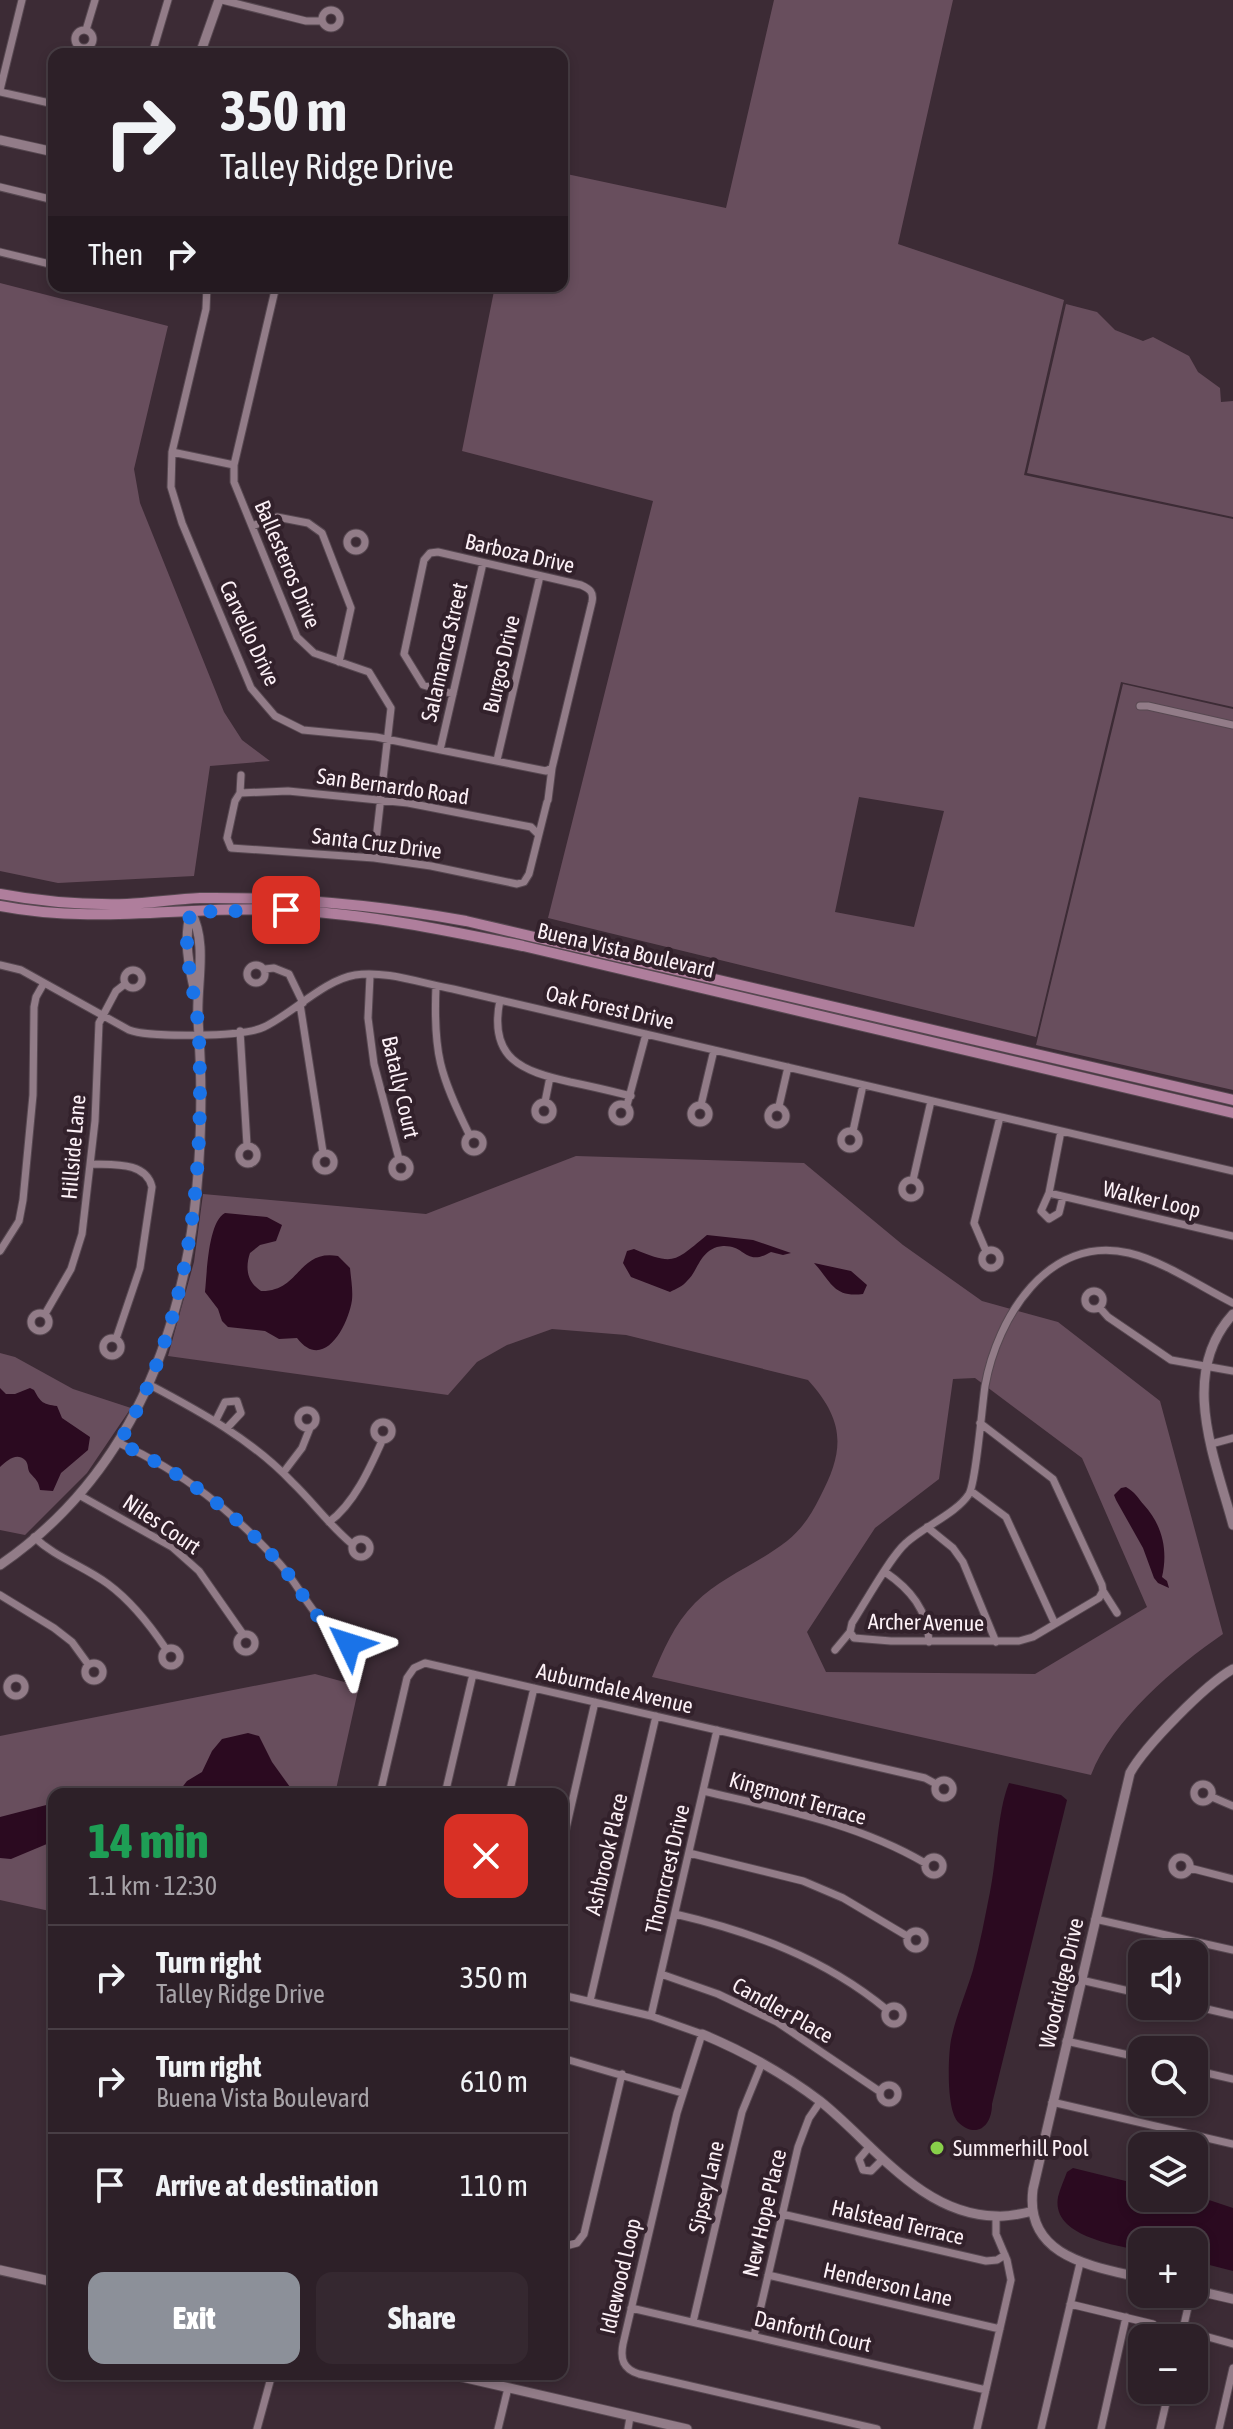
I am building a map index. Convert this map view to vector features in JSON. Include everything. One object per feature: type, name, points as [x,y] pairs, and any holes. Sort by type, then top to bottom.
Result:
[{"type":"main road","name":"Buena Vista Boulevard","points":[[0,894],[90,904],[263,898],[349,903],[452,919],[1065,1067],[1233,1113]]},
{"type":"main road","points":[[190,899],[191,912]]},
{"type":"main road","name":"Buena Vista Boulevard","points":[[0,906],[74,916],[286,910],[424,926],[1065,1067],[1233,1100]]},
{"type":"street","points":[[22,0],[0,91],[48,103]]},
{"type":"street","points":[[86,30],[95,0]]},
{"type":"street","points":[[154,48],[168,0]]},
{"type":"street","points":[[202,48],[220,0],[306,21],[322,21]]},
{"type":"street","points":[[0,140],[48,151]]},
{"type":"street","points":[[0,187],[48,199]]},
{"type":"street","points":[[0,252],[48,264]]},
{"type":"street","name":"Carvello Drive","points":[[207,292],[206,309],[172,452],[170,475],[174,501],[241,667],[258,697],[283,722],[303,730],[388,739],[546,771],[552,768]]},
{"type":"street","name":"Ballesteros Drive","points":[[275,292],[234,465],[234,482],[297,637],[314,653],[364,669],[376,681],[391,708],[374,858]]},
{"type":"street","points":[[172,452],[234,465]]},
{"type":"street","points":[[252,526],[277,517],[308,523],[322,533],[351,608],[339,662]]},
{"type":"street","points":[[330,553],[348,545]]},
{"type":"street","name":"Barboza Drive","points":[[453,694],[423,685],[406,659],[404,649],[424,560],[430,553],[438,552],[581,585],[590,590],[593,596],[552,768]]},
{"type":"street","name":"Salamanca Street","points":[[440,750],[483,563]]},
{"type":"street","name":"Burgos Drive","points":[[497,760],[540,576]]},
{"type":"street","points":[[1140,706],[1233,725]]},
{"type":"street","points":[[538,834],[548,801],[552,768]]},
{"type":"street","points":[[240,793],[241,775]]},
{"type":"street","name":"San Bernardo Road","points":[[240,793],[288,791],[380,800],[481,816],[531,827],[538,834]]},
{"type":"street","name":"Santa Cruz Drive","points":[[240,793],[235,801],[227,838],[228,845],[237,849],[308,851],[374,858],[521,884],[529,874],[538,834]]},
{"type":"street","points":[[0,1565],[79,1495],[119,1443],[150,1385],[170,1331],[187,1250],[199,1134],[199,926],[191,912]]},
{"type":"street","name":"Oak Forest Drive","points":[[0,965],[21,970],[136,1033],[199,1034],[262,1029],[354,975],[436,986],[1233,1171]]},
{"type":"street","points":[[265,969],[274,968],[289,974],[301,1004],[323,1152]]},
{"type":"street","name":"Batally Court","points":[[370,976],[368,1018],[374,1064],[399,1159]]},
{"type":"street","points":[[0,1251],[19,1221],[23,1200],[33,1095],[34,1007],[44,983]]},
{"type":"street","name":"Hillside Lane","points":[[45,1314],[77,1254],[82,1234],[91,1164],[98,1036],[103,1015],[116,991],[125,984]]},
{"type":"street","points":[[436,986],[435,1042],[442,1075],[469,1134]]},
{"type":"street","points":[[500,1000],[498,1032],[505,1049],[518,1065],[550,1077],[631,1096]]},
{"type":"street","points":[[240,1031],[247,1145]]},
{"type":"street","points":[[627,1105],[646,1034]]},
{"type":"street","points":[[701,1105],[714,1050]]},
{"type":"street","points":[[779,1106],[788,1067]]},
{"type":"street","points":[[545,1102],[550,1077]]},
{"type":"street","points":[[853,1131],[863,1085]]},
{"type":"street","points":[[913,1180],[931,1101]]},
{"type":"street","points":[[986,1251],[974,1223],[1000,1117]]},
{"type":"street","points":[[1061,1131],[1049,1193],[1041,1211],[1045,1218],[1057,1217],[1063,1197]]},
{"type":"street","points":[[91,1164],[135,1167],[150,1178],[152,1187],[140,1268],[116,1339]]},
{"type":"street","name":"Walker Loop","points":[[1049,1193],[1233,1236]]},
{"type":"street","points":[[1055,1624],[1006,1517],[971,1491],[989,1366],[1009,1319],[1038,1279],[1071,1256],[1107,1250],[1134,1254],[1233,1303]]},
{"type":"street","points":[[1100,1308],[1108,1317],[1171,1360],[1233,1371]]},
{"type":"street","points":[[1233,1314],[1214,1344],[1206,1368],[1203,1402],[1233,1525]]},
{"type":"street","points":[[150,1385],[227,1428],[283,1473],[352,1544]]},
{"type":"street","points":[[216,1420],[225,1402],[237,1401],[241,1413],[227,1428]]},
{"type":"street","points":[[980,1423],[1053,1479],[1103,1591],[1117,1613]]},
{"type":"street","points":[[283,1473],[302,1448],[310,1428]]},
{"type":"street","points":[[1211,1444],[1233,1438]]},
{"type":"street","points":[[329,1522],[358,1487],[382,1441]]},
{"type":"street","points":[[119,1443],[161,1462],[229,1511],[282,1566],[324,1625],[336,1636],[349,1641]]},
{"type":"street","name":"Archer Avenue","points":[[971,1491],[902,1547],[852,1623],[850,1632],[854,1638],[929,1642],[1027,1640],[1099,1598],[1103,1591]]},
{"type":"street","name":"Niles Court","points":[[79,1495],[172,1547],[199,1571],[243,1634]]},
{"type":"street","points":[[927,1527],[953,1548],[963,1562],[996,1642]]},
{"type":"street","points":[[34,1537],[48,1551],[108,1584],[145,1619],[166,1649]]},
{"type":"street","points":[[885,1572],[912,1594],[928,1628],[929,1642]]},
{"type":"street","points":[[0,1595],[72,1642],[88,1664]]},
{"type":"street","points":[[835,1650],[850,1632]]},
{"type":"street","name":"Auburndale Avenue","points":[[381,1788],[409,1673],[425,1663],[925,1778],[936,1784]]},
{"type":"street","name":"Woodridge Drive","points":[[1033,2211],[1033,2189],[1066,2041],[1122,1802],[1136,1763],[1206,1690],[1233,1669]]},
{"type":"street","points":[[446,1788],[473,1674]]},
{"type":"street","points":[[0,1676],[9,1682]]},
{"type":"street","points":[[510,1788],[534,1688]]},
{"type":"street","points":[[568,1820],[595,1702]]},
{"type":"street","name":"Ashbrook Place","points":[[590,2001],[656,1716]]},
{"type":"street","name":"Thorncrest Drive","points":[[651,2016],[717,1730]]},
{"type":"street","name":"Kingmont Terrace","points":[[703,1791],[828,1821],[925,1863]]},
{"type":"street","points":[[1212,1797],[1233,1806]]},
{"type":"street","points":[[689,1853],[803,1881],[843,1898],[907,1936]]},
{"type":"street","points":[[1190,1868],[1233,1879]]},
{"type":"street","points":[[675,1914],[728,1927],[793,1950],[834,1972],[886,2009]]},
{"type":"street","points":[[1095,1919],[1233,1950]]},
{"type":"street","name":"Candler Place","points":[[661,1974],[718,1994],[777,2022],[879,2091]]},
{"type":"street","points":[[1081,1980],[1128,1991]]},
{"type":"street","points":[[568,1996],[651,2016],[702,2034],[762,2063],[820,2102],[915,2188],[964,2209],[996,2216],[1033,2211],[1037,2225],[1059,2253],[1080,2263],[1128,2275]]},
{"type":"street","points":[[1208,2009],[1233,2015]]},
{"type":"street","name":"Idlewood Loop","points":[[702,2034],[682,2093],[631,2308],[621,2355],[625,2366],[633,2372],[877,2429]]},
{"type":"street","points":[[1066,2041],[1128,2055]]},
{"type":"street","points":[[568,2060],[682,2093]]},
{"type":"street","name":"Sipsey Lane","points":[[693,2322],[738,2128],[762,2063]]},
{"type":"street","points":[[1208,2073],[1233,2079]]},
{"type":"street","points":[[568,2246],[573,2246],[584,2234],[622,2074]]},
{"type":"street","name":"New Hope Place","points":[[754,2336],[803,2130],[820,2102]]},
{"type":"street","points":[[1052,2102],[1233,2144]]},
{"type":"street","points":[[870,2146],[859,2159],[863,2170],[871,2171],[883,2159]]},
{"type":"street","name":"Halstead Terrace","points":[[782,2214],[986,2261],[1005,2255]]},
{"type":"street","points":[[977,2429],[1011,2280],[1010,2268],[996,2234],[996,2216]]},
{"type":"street","points":[[1041,2429],[1080,2263]]},
{"type":"street","points":[[0,2270],[48,2281]]},
{"type":"street","name":"Henderson Lane","points":[[768,2275],[1000,2329]]},
{"type":"street","points":[[1208,2295],[1233,2299]]},
{"type":"street","points":[[1070,2304],[1153,2324]]},
{"type":"street","name":"Danforth Court","points":[[631,2308],[986,2390]]},
{"type":"street","points":[[1101,2429],[1126,2317]]},
{"type":"street","points":[[1208,2339],[1233,2344]]},
{"type":"street","points":[[1219,2429],[1233,2368]]},
{"type":"street","points":[[257,2429],[270,2380]]},
{"type":"street","points":[[474,2380],[687,2429]]},
{"type":"street","points":[[498,2429],[508,2388]]},
{"type":"street","points":[[1160,2429],[1166,2404]]},
{"type":"street","points":[[628,2429],[630,2417]]},
{"type":"shaded area","points":[[774,0],[953,0],[898,244],[1064,300],[1024,475],[1233,519],[1233,707],[1121,682],[1036,1037],[548,918],[653,501],[462,451],[494,292],[568,292],[568,174],[726,208]],"holes":[[[859,797],[944,811],[914,927],[835,912]]]},
{"type":"shaded area","points":[[0,283],[168,326],[134,469],[140,503],[224,712],[242,740],[270,761],[210,766],[194,876],[58,883],[0,871]]},
{"type":"shaded area","points":[[1066,304],[1097,312],[1115,330],[1143,341],[1153,337],[1189,356],[1198,372],[1220,388],[1221,402],[1233,401],[1233,517],[1027,473]]},
{"type":"shaded area","points":[[1123,684],[1233,709],[1233,1090],[1036,1045]]},
{"type":"shaded area","points":[[576,1156],[804,1163],[903,1245],[982,1301],[1058,1322],[1160,1401],[1223,1634],[1185,1662],[1129,1715],[1114,1734],[1091,1775],[652,1677],[675,1629],[695,1603],[717,1585],[787,1541],[802,1527],[817,1504],[834,1465],[837,1436],[829,1409],[808,1380],[626,1335],[552,1329],[507,1345],[477,1362],[448,1395],[168,1356],[194,1262],[203,1194],[426,1214]],"holes":[[[975,1378],[1082,1458],[1147,1607],[1035,1674],[826,1672],[807,1632],[875,1528],[939,1479],[953,1379]]]},
{"type":"shaded area","points":[[225,1213],[267,1217],[282,1225],[276,1241],[260,1245],[250,1253],[248,1274],[261,1291],[284,1285],[306,1264],[325,1256],[338,1256],[350,1268],[350,1311],[333,1342],[316,1350],[297,1338],[279,1339],[265,1331],[228,1327],[222,1321],[218,1309],[205,1292],[212,1237],[219,1218]]},
{"type":"shaded area","points":[[707,1235],[753,1240],[791,1253],[771,1252],[756,1257],[731,1247],[715,1248],[705,1255],[685,1283],[670,1292],[631,1277],[623,1263],[627,1251],[634,1249],[658,1258],[680,1256]]},
{"type":"shaded area","points":[[814,1263],[851,1271],[867,1285],[863,1294],[839,1291]]},
{"type":"shaded area","points":[[0,1353],[15,1357],[73,1389],[131,1408],[87,1473],[25,1535],[0,1530]]},
{"type":"shaded area","points":[[0,1388],[6,1394],[30,1388],[34,1390],[43,1402],[57,1406],[62,1418],[90,1437],[88,1450],[61,1473],[53,1491],[40,1490],[22,1458],[12,1458],[0,1467]]},
{"type":"shaded area","points":[[1126,1487],[1150,1513],[1160,1530],[1164,1548],[1162,1577],[1169,1588],[1154,1578],[1143,1548],[1116,1500],[1114,1495]]},
{"type":"shaded area","points":[[315,1674],[359,1686],[336,1788],[48,1788],[48,1911],[0,1900],[0,1736]]},
{"type":"shaded area","points":[[248,1733],[259,1736],[272,1762],[291,1788],[182,1788],[202,1772],[222,1739]]},
{"type":"shaded area","points":[[1009,1783],[1061,1795],[1067,1800],[991,2112],[982,2128],[972,2130],[959,2123],[952,2108],[950,2048],[980,1940]]},
{"type":"shaded area","points":[[48,1805],[48,1844],[11,1859],[0,1858],[0,1817]]},
{"type":"shaded area","points":[[1073,2168],[1128,2182],[1128,2212],[1208,2212],[1208,2200],[1233,2208],[1233,2271],[1208,2265],[1208,2228],[1128,2228],[1128,2248],[1102,2242],[1074,2230],[1058,2210],[1058,2197],[1067,2172]]},
{"type":"place","name":"Summerhill Pool","points":[[937,2148]]},
{"type":"route","points":[[286,910],[191,912],[186,927],[188,964],[197,1000],[201,1101],[187,1250],[170,1331],[158,1366],[119,1443],[161,1462],[229,1511],[282,1566],[324,1625],[349,1644]]}]
